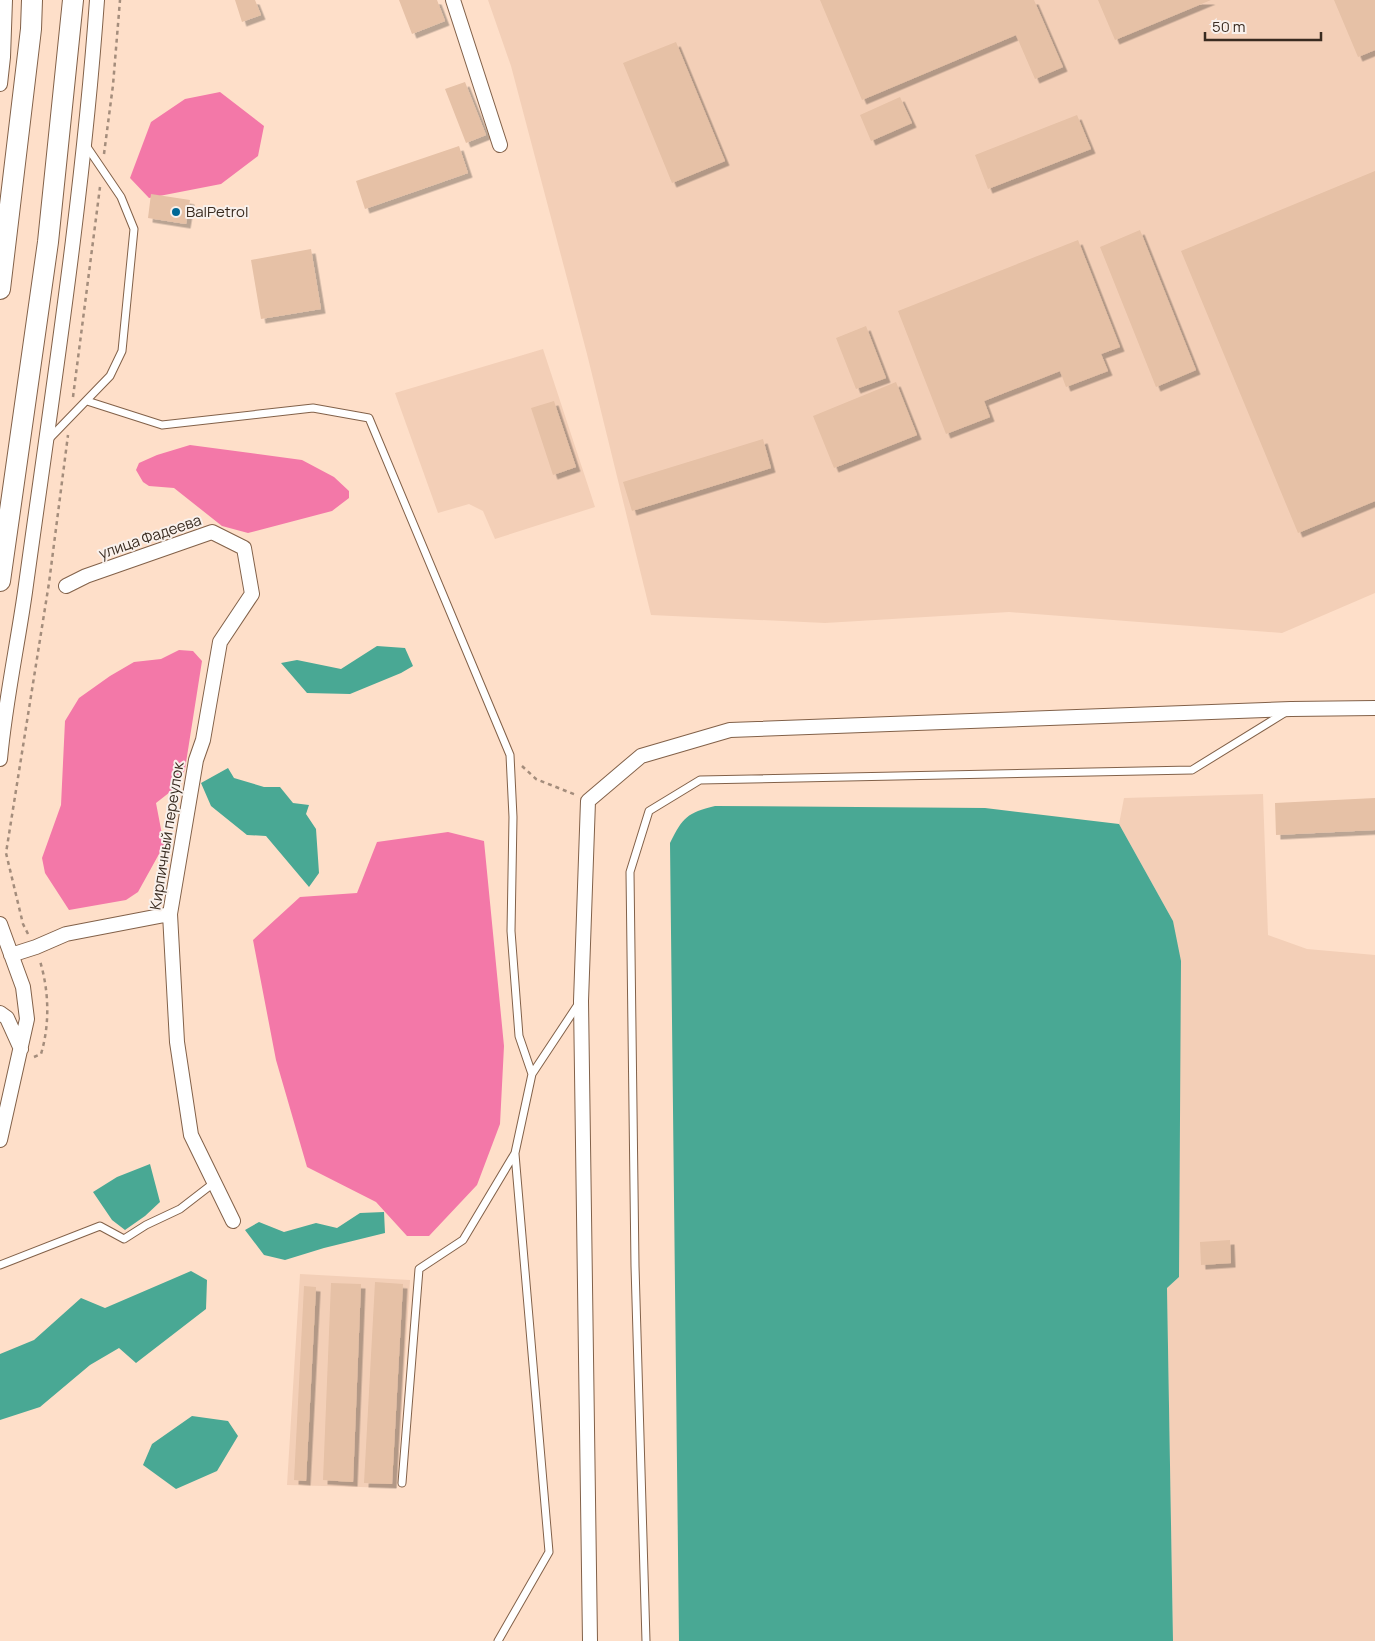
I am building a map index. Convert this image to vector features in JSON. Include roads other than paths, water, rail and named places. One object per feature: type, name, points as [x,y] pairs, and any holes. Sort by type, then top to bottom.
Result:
[{"type":"main road","points":[[0,289],[31,29],[32,0]]},
{"type":"main road","points":[[0,581],[48,242],[73,0]]},
{"type":"street","points":[[0,84],[5,0]]},
{"type":"street","points":[[0,759],[2,725],[25,595],[70,258],[93,62],[97,0]]},
{"type":"street","points":[[453,0],[500,145]]},
{"type":"street","name":"улица Фадеева","points":[[66,586],[86,576],[212,532],[244,548]]},
{"type":"street","name":"Кирпичный переулок","points":[[233,1221],[191,1135],[177,1042],[170,914],[196,760],[203,740],[220,642],[252,594],[244,548]]},
{"type":"street","points":[[590,1641],[581,1001],[588,801],[641,756],[730,730],[1291,709],[1375,708]]},
{"type":"street","points":[[11,955],[66,934],[170,914]]},
{"type":"street","points":[[0,924],[23,986],[27,1019],[0,1140]]},
{"type":"street","points":[[0,1013],[7,1018],[20,1053]]},
{"type":"lane","points":[[45,443],[110,376],[122,351],[134,229],[121,197],[84,142]]},
{"type":"lane","points":[[86,401],[162,425],[313,408],[370,418],[510,755],[513,817],[512,940],[519,1036],[532,1074]]},
{"type":"lane","points":[[646,1641],[634,1266],[630,872],[650,811],[700,780],[1192,770],[1291,709]]},
{"type":"lane","points":[[498,1641],[549,1552],[515,1153],[532,1074],[581,1001]]},
{"type":"lane","points":[[402,1483],[419,1269],[462,1240],[515,1153]]},
{"type":"lane","points":[[0,1265],[100,1226],[124,1239],[146,1225],[180,1209],[214,1182]]},
{"type":"water","points":[[377,646],[405,648],[413,666],[401,673],[350,694],[307,693],[281,663],[297,660],[341,669]]},
{"type":"water","points":[[228,768],[234,778],[264,787],[280,787],[293,803],[309,805],[306,814],[316,829],[319,873],[309,887],[266,836],[247,835],[211,806],[201,783]]},
{"type":"water","points":[[715,806],[985,808],[1119,824],[1173,921],[1181,961],[1179,1277],[1167,1288],[1173,1641],[679,1641],[670,843],[687,817],[698,811]]},
{"type":"water","points":[[150,1164],[160,1202],[145,1216],[125,1230],[112,1220],[93,1192],[117,1177]]},
{"type":"water","points":[[384,1212],[385,1233],[285,1260],[264,1255],[245,1230],[259,1222],[284,1232],[316,1223],[337,1228],[360,1213]]},
{"type":"water","points":[[191,1271],[207,1280],[206,1309],[136,1363],[119,1348],[90,1365],[40,1407],[0,1420],[0,1354],[34,1340],[81,1298],[105,1308]]},
{"type":"water","points":[[192,1416],[228,1421],[238,1436],[217,1471],[176,1489],[143,1465],[152,1444]]},
{"type":"place","name":"BalPetrol","points":[[176,212]]}]
